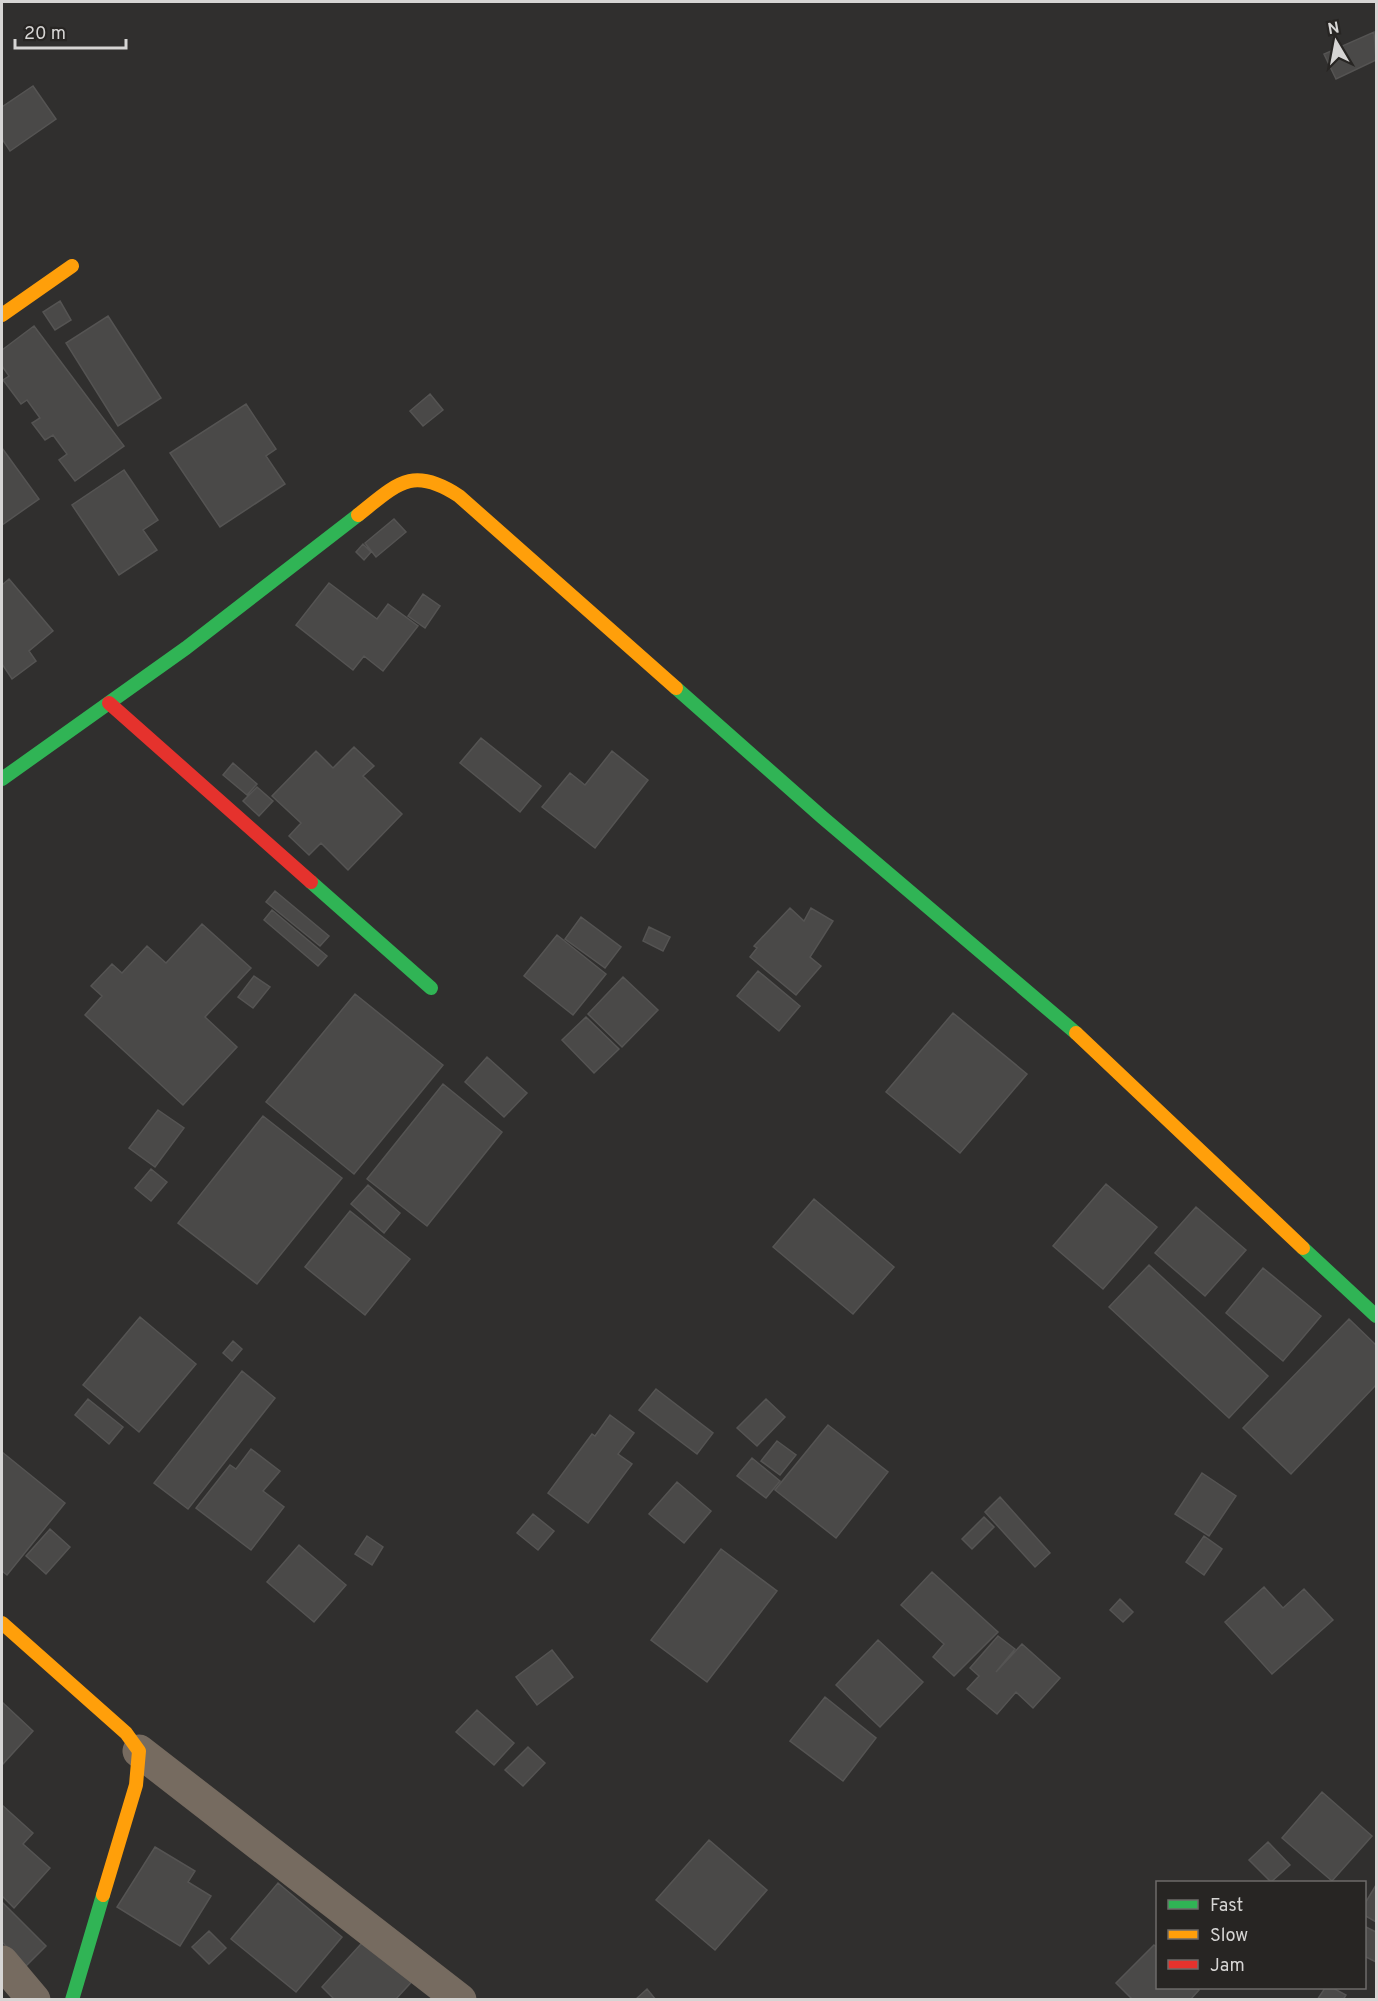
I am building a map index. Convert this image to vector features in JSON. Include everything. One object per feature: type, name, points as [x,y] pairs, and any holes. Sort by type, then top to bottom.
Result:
[{"type":"street","points":[[2,315],[72,266]]},
{"type":"street","points":[[2,779],[186,648],[389,491],[415,478],[426,478],[437,482],[459,496],[822,817],[1077,1034],[1377,1316]]},
{"type":"street","points":[[109,703],[431,988]]},
{"type":"street","points":[[2,1623],[126,1733],[139,1751],[460,2000]]},
{"type":"street","points":[[72,2000],[136,1785],[139,1751]]},
{"type":"street","points":[[2,1962],[34,2000]]},
{"type":"building","points":[[1374,32],[1376,60],[1336,79],[1324,54]]},
{"type":"building","points":[[33,86],[56,119],[10,151],[2,139],[2,107]]},
{"type":"building","points":[[60,301],[71,320],[55,330],[43,312]]},
{"type":"building","points":[[108,316],[161,398],[118,426],[66,343]]},
{"type":"building","points":[[34,326],[124,446],[75,481],[59,460],[67,454],[53,435],[45,440],[32,423],[40,418],[27,400],[21,404],[3,380],[9,376],[2,366],[2,350]]},
{"type":"building","points":[[430,394],[443,410],[423,426],[410,411]]},
{"type":"building","points":[[246,404],[276,449],[266,456],[285,484],[220,527],[170,453]]},
{"type":"building","points":[[2,448],[39,499],[2,525]]},
{"type":"building","points":[[124,470],[158,520],[143,530],[157,550],[119,575],[72,505]]},
{"type":"building","points":[[394,519],[406,532],[376,557],[365,543]]},
{"type":"building","points":[[363,544],[371,552],[364,560],[356,552]]},
{"type":"building","points":[[9,579],[53,631],[29,651],[36,661],[12,679],[2,664],[2,585]]},
{"type":"building","points":[[329,583],[377,619],[388,604],[418,626],[383,671],[364,656],[353,670],[296,625]]},
{"type":"building","points":[[423,594],[440,606],[425,628],[408,616]]},
{"type":"building","points":[[481,738],[541,786],[520,812],[460,763]]},
{"type":"building","points":[[354,747],[374,766],[363,776],[402,814],[348,870],[321,843],[309,855],[289,836],[301,823],[272,796],[316,751],[333,768]]},
{"type":"building","points":[[612,751],[648,780],[595,848],[542,807],[570,773],[585,785]]},
{"type":"building","points":[[233,763],[257,784],[247,795],[223,775]]},
{"type":"building","points":[[257,787],[273,801],[259,816],[243,801]]},
{"type":"building","points":[[275,891],[329,936],[320,946],[266,902]]},
{"type":"building","points":[[790,908],[804,921],[811,908],[833,921],[810,957],[821,966],[796,995],[750,957],[757,948],[754,946]]},
{"type":"building","points":[[272,910],[327,956],[318,966],[264,920]]},
{"type":"building","points":[[581,917],[621,947],[605,968],[565,939]]},
{"type":"building","points":[[202,924],[251,968],[205,1017],[237,1047],[183,1105],[85,1015],[102,996],[91,986],[112,964],[122,973],[147,946],[166,963]]},
{"type":"building","points":[[649,927],[670,937],[663,951],[643,941]]},
{"type":"building","points":[[557,935],[606,974],[573,1015],[524,976]]},
{"type":"building","points":[[758,971],[800,1006],[779,1031],[737,996]]},
{"type":"building","points":[[254,976],[270,987],[253,1008],[238,997]]},
{"type":"building","points":[[623,977],[658,1010],[622,1047],[588,1014]]},
{"type":"building","points":[[355,994],[443,1065],[354,1174],[266,1102]]},
{"type":"building","points":[[953,1013],[1027,1074],[960,1153],[886,1092]]},
{"type":"building","points":[[586,1017],[619,1049],[594,1073],[562,1040]]},
{"type":"building","points":[[487,1057],[527,1093],[504,1117],[465,1082]]},
{"type":"building","points":[[443,1084],[502,1132],[427,1226],[367,1179]]},
{"type":"building","points":[[158,1110],[184,1128],[155,1167],[129,1148]]},
{"type":"building","points":[[263,1116],[342,1178],[257,1284],[178,1223]]},
{"type":"building","points":[[151,1169],[167,1182],[151,1201],[135,1188]]},
{"type":"building","points":[[1106,1184],[1157,1227],[1103,1289],[1053,1246]]},
{"type":"building","points":[[368,1185],[400,1213],[384,1233],[351,1204]]},
{"type":"building","points":[[814,1199],[894,1267],[853,1314],[773,1247]]},
{"type":"building","points":[[1196,1207],[1246,1250],[1205,1296],[1155,1253]]},
{"type":"building","points":[[350,1211],[410,1259],[365,1315],[305,1267]]},
{"type":"building","points":[[1149,1265],[1268,1376],[1229,1418],[1109,1307]]},
{"type":"building","points":[[1263,1268],[1321,1316],[1283,1361],[1226,1313]]},
{"type":"building","points":[[140,1317],[196,1364],[139,1432],[83,1385]]},
{"type":"building","points":[[1349,1319],[1376,1345],[1376,1385],[1291,1474],[1243,1428]]},
{"type":"building","points":[[233,1341],[242,1349],[232,1361],[223,1353]]},
{"type":"building","points":[[242,1371],[275,1398],[188,1509],[154,1483]]},
{"type":"building","points":[[656,1389],[713,1433],[697,1454],[639,1410]]},
{"type":"building","points":[[88,1399],[123,1427],[109,1444],[75,1415]]},
{"type":"building","points":[[766,1399],[785,1417],[757,1446],[737,1428]]},
{"type":"building","points":[[610,1415],[634,1433],[618,1454],[632,1464],[588,1523],[548,1493],[592,1434],[595,1436]]},
{"type":"building","points":[[828,1425],[888,1472],[836,1538],[775,1490]]},
{"type":"building","points":[[777,1441],[796,1455],[780,1475],[761,1461]]},
{"type":"building","points":[[251,1449],[280,1471],[263,1491],[284,1507],[251,1550],[196,1508],[230,1465],[236,1469]]},
{"type":"building","points":[[2,1452],[65,1503],[7,1575],[2,1571]]},
{"type":"building","points":[[752,1458],[780,1481],[766,1498],[737,1476]]},
{"type":"building","points":[[1202,1473],[1236,1496],[1209,1536],[1175,1514]]},
{"type":"building","points":[[677,1482],[711,1511],[684,1543],[649,1514]]},
{"type":"building","points":[[1000,1497],[1050,1553],[1035,1567],[985,1512]]},
{"type":"building","points":[[533,1514],[554,1531],[538,1550],[517,1533]]},
{"type":"building","points":[[984,1517],[994,1527],[972,1549],[962,1539]]},
{"type":"building","points":[[50,1529],[70,1547],[46,1574],[26,1556]]},
{"type":"building","points":[[367,1536],[383,1547],[372,1565],[355,1554]]},
{"type":"building","points":[[1204,1536],[1222,1549],[1204,1575],[1186,1562]]},
{"type":"building","points":[[299,1545],[346,1585],[314,1622],[267,1582]]},
{"type":"building","points":[[721,1549],[777,1591],[707,1682],[651,1640]]},
{"type":"building","points":[[932,1572],[998,1632],[954,1676],[933,1657],[944,1644],[901,1605]]},
{"type":"building","points":[[1264,1587],[1283,1608],[1304,1589],[1333,1620],[1272,1674],[1225,1622]]},
{"type":"building","points":[[1120,1599],[1133,1612],[1123,1622],[1110,1610]]},
{"type":"building","points":[[998,1636],[1015,1649],[996,1672],[1022,1644],[1060,1678],[1033,1708],[1016,1692],[997,1714],[967,1689],[979,1676],[970,1668]]},
{"type":"building","points":[[878,1640],[923,1682],[880,1727],[836,1685]]},
{"type":"building","points":[[552,1650],[573,1677],[537,1705],[516,1677]]},
{"type":"building","points":[[825,1697],[876,1738],[843,1781],[790,1741]]},
{"type":"building","points":[[2,1702],[33,1731],[2,1765]]},
{"type":"building","points":[[477,1710],[514,1743],[494,1765],[456,1732]]},
{"type":"building","points":[[528,1747],[545,1763],[523,1786],[505,1770]]},
{"type":"building","points":[[1322,1792],[1372,1836],[1332,1881],[1282,1838]]},
{"type":"building","points":[[2,1805],[33,1833],[23,1844],[50,1868],[14,1908],[2,1896]]},
{"type":"building","points":[[709,1840],[767,1890],[715,1950],[656,1900]]},
{"type":"building","points":[[1268,1842],[1290,1865],[1270,1881],[1249,1860]]},
{"type":"building","points":[[155,1847],[195,1871],[188,1882],[211,1896],[180,1946],[117,1907]]},
{"type":"building","points":[[278,1883],[342,1937],[296,1992],[231,1939]]},
{"type":"building","points":[[1376,1885],[1376,1922],[1366,1916],[1366,1902]]},
{"type":"building","points":[[2,1902],[46,1946],[26,1966],[2,1942]]},
{"type":"building","points":[[1366,1927],[1376,1932],[1376,1962],[1366,1957]]},
{"type":"building","points":[[209,1931],[226,1948],[209,1964],[192,1947]]},
{"type":"building","points":[[370,1934],[417,1976],[395,2000],[335,2000],[322,1987]]},
{"type":"building","points":[[1154,1945],[1156,1946],[1156,1989],[1199,1990],[1190,2000],[1133,2000],[1116,1983]]},
{"type":"building","points":[[647,1989],[656,2000],[635,2000]]},
{"type":"building","points":[[1324,1989],[1335,1989],[1346,1995],[1343,2000],[1317,2000]]},
{"type":"traffic: fast","points":[[2,779],[186,648],[358,515]]},
{"type":"traffic: fast","points":[[676,688],[822,817],[1076,1033]]},
{"type":"traffic: fast","points":[[311,882],[431,988]]},
{"type":"traffic: fast","points":[[1303,1248],[1376,1316]]},
{"type":"traffic: fast","points":[[72,2000],[103,1895]]},
{"type":"traffic: slow","points":[[2,315],[72,266]]},
{"type":"traffic: slow","points":[[358,515],[395,487],[406,482],[417,480],[443,487],[459,496],[676,688]]},
{"type":"traffic: slow","points":[[1076,1033],[1303,1248]]},
{"type":"traffic: slow","points":[[2,1623],[126,1733],[139,1751],[136,1785],[103,1895]]},
{"type":"traffic: jam","points":[[109,703],[311,882]]}]
